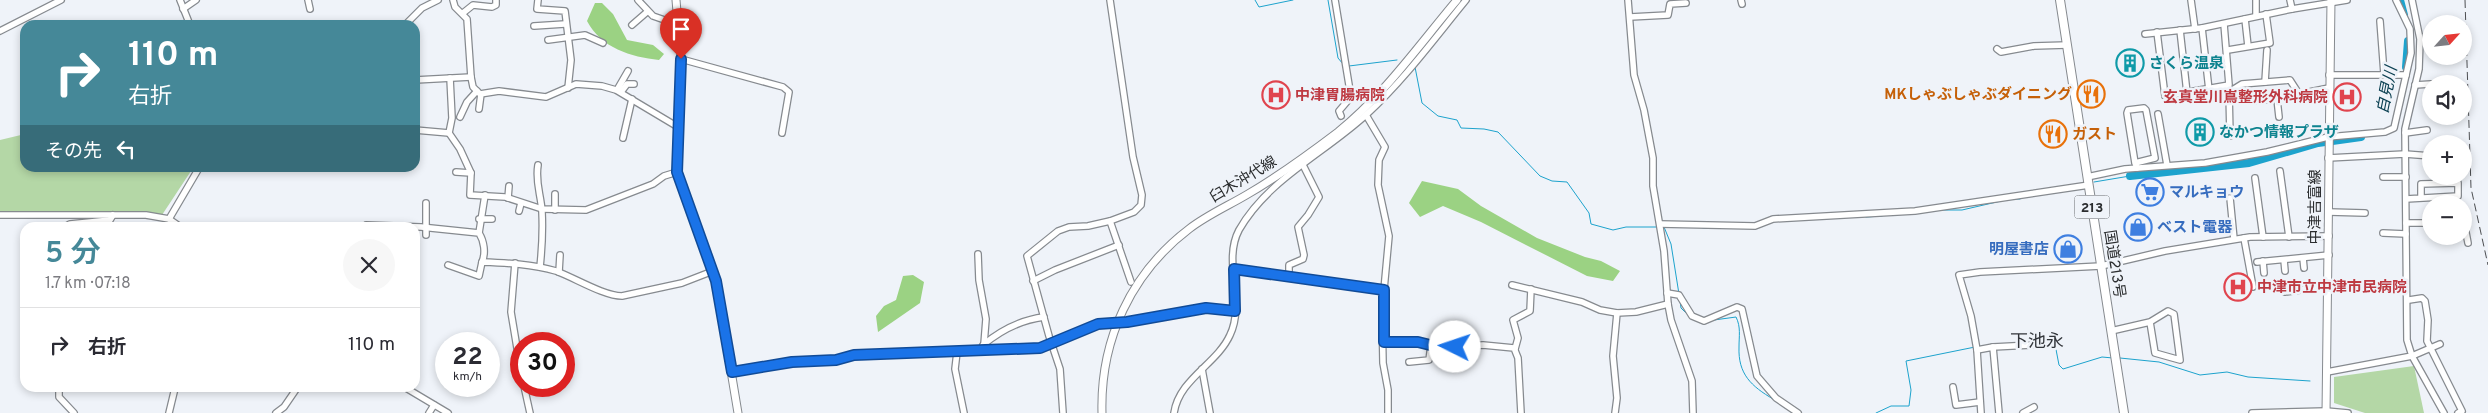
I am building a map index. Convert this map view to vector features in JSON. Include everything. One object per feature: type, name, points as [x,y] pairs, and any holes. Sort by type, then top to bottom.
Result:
[{"type":"highway","name":"国道213号","points":[[2060,0],[2124,413]]},
{"type":"main road","points":[[676,0],[681,59],[677,172],[713,271],[723,312],[738,413]]},
{"type":"main road","name":"臼木沖代線","points":[[1102,413],[1104,371],[1117,322],[1136,284],[1169,246],[1196,224],[1269,181],[1351,121],[1382,89],[1457,0]]},
{"type":"main road","name":"中津吉富線","points":[[2326,412],[2331,1]]},
{"type":"street","points":[[22,20],[61,0]]},
{"type":"street","points":[[180,0],[188,20]]},
{"type":"street","points":[[183,9],[196,0]]},
{"type":"street","points":[[308,0],[310,9]]},
{"type":"street","points":[[410,20],[422,8],[438,0]]},
{"type":"street","points":[[453,0],[455,7],[467,19],[471,77],[479,92],[479,109]]},
{"type":"street","points":[[463,13],[473,5],[483,3],[492,7],[496,5],[496,0]]},
{"type":"street","points":[[538,0],[538,9],[565,11],[565,24],[571,60],[568,88]]},
{"type":"street","points":[[638,0],[647,12],[679,25]]},
{"type":"street","points":[[1063,413],[1060,369],[1027,256],[1050,237],[1068,226],[1088,226],[1110,221],[1134,212],[1142,201],[1133,157],[1110,0]]},
{"type":"street","points":[[1335,0],[1351,97],[1339,111],[1341,116]]},
{"type":"street","points":[[1174,413],[1180,395],[1229,338],[1235,311],[1235,240],[1244,223],[1265,194],[1366,115],[1406,74],[1466,0]]},
{"type":"street","points":[[1628,0],[1634,75],[1646,120],[1653,158],[1654,191],[1660,224],[1668,304],[1671,320],[1692,381],[1693,413]]},
{"type":"street","points":[[2192,0],[2209,90]]},
{"type":"street","points":[[2256,0],[2256,16]]},
{"type":"street","points":[[2290,0],[2292,8]]},
{"type":"street","points":[[2145,34],[2198,29],[2292,8],[2347,0]]},
{"type":"street","points":[[2136,165],[2205,163],[2267,152],[2328,137],[2384,132],[2394,128],[2406,75],[2410,45],[2410,29],[2396,0]]},
{"type":"street","points":[[2412,0],[2420,39],[2418,69],[2405,132],[2407,340],[2412,356],[2444,413]]},
{"type":"street","points":[[1630,17],[1668,15],[1670,4],[1686,3]]},
{"type":"street","points":[[632,24],[647,12]]},
{"type":"street","points":[[2228,50],[2270,43],[2266,14]]},
{"type":"street","points":[[2404,17],[2416,14]]},
{"type":"street","points":[[2245,19],[2248,46]]},
{"type":"street","points":[[0,31],[20,21]]},
{"type":"street","points":[[2380,21],[2384,74]]},
{"type":"street","points":[[534,26],[565,24]]},
{"type":"street","points":[[2157,32],[2165,96],[2209,90],[2229,85],[2228,50],[2224,24]]},
{"type":"street","points":[[2180,30],[2187,93]]},
{"type":"street","points":[[548,40],[585,35],[602,43]]},
{"type":"street","points":[[1997,49],[2001,52],[2034,46],[2067,45]]},
{"type":"street","points":[[2265,82],[2267,50]]},
{"type":"street","points":[[681,59],[784,87],[789,92],[782,133]]},
{"type":"street","points":[[619,91],[628,71]]},
{"type":"street","points":[[2329,76],[2406,75]]},
{"type":"street","points":[[420,80],[471,77]]},
{"type":"street","points":[[450,78],[452,118],[449,133],[460,149],[471,172],[470,196],[486,195],[508,198],[542,209],[586,210],[677,172]]},
{"type":"street","points":[[2230,136],[2229,92],[2242,84],[2290,80],[2299,94]]},
{"type":"street","points":[[460,117],[479,92],[499,91],[546,97],[585,83],[619,91],[678,128]]},
{"type":"street","points":[[619,91],[627,84],[634,84]]},
{"type":"street","points":[[2415,85],[2422,85]]},
{"type":"street","points":[[2253,101],[2299,96],[2299,94],[2329,88]]},
{"type":"street","points":[[623,138],[632,99]]},
{"type":"street","points":[[2277,99],[2279,117]]},
{"type":"street","points":[[1660,224],[1755,226],[1773,219],[1914,211],[2088,181],[2136,165],[2155,158],[2146,110],[2144,108],[2128,110],[2127,113],[2136,165]]},
{"type":"street","points":[[2158,114],[2167,165]]},
{"type":"street","points":[[1366,115],[1385,147],[1380,160],[1378,185],[1388,236],[1384,290],[1383,363],[1388,390],[1388,413]]},
{"type":"street","points":[[420,130],[449,133]]},
{"type":"street","points":[[2405,132],[2427,130]]},
{"type":"street","points":[[2328,158],[2405,154],[2422,155]]},
{"type":"street","points":[[538,165],[536,182],[542,209],[544,236],[540,267]]},
{"type":"street","points":[[1289,278],[1289,265],[1303,259],[1304,256],[1298,227],[1310,213],[1319,197],[1303,165]]},
{"type":"street","points":[[2280,171],[2289,237]]},
{"type":"street","points":[[169,219],[197,172]]},
{"type":"street","points":[[456,172],[471,172]]},
{"type":"street","points":[[2383,177],[2406,176]]},
{"type":"street","points":[[2255,178],[2263,237]]},
{"type":"street","points":[[2406,199],[2421,198],[2420,184],[2458,183],[2458,195]]},
{"type":"street","points":[[508,198],[509,186]]},
{"type":"street","points":[[555,194],[555,210]]},
{"type":"street","points":[[448,265],[479,276],[484,250],[479,233],[480,219],[486,195]]},
{"type":"street","points":[[2230,198],[2234,239]]},
{"type":"street","points":[[426,203],[426,235]]},
{"type":"street","points":[[519,211],[521,203]]},
{"type":"street","points":[[2329,212],[2365,212]]},
{"type":"street","points":[[0,215],[146,215],[169,219],[173,222]]},
{"type":"street","points":[[90,222],[110,220],[112,215]]},
{"type":"street","points":[[480,219],[492,219]]},
{"type":"street","points":[[1110,221],[1131,282]]},
{"type":"street","points":[[2406,223],[2422,223]]},
{"type":"street","points":[[420,228],[479,233]]},
{"type":"street","points":[[2383,233],[2406,234]]},
{"type":"street","points":[[1981,413],[1977,350],[1971,316],[1959,275],[1980,272],[2101,266],[2165,251],[2234,239],[2329,236]]},
{"type":"street","points":[[2244,238],[2253,287]]},
{"type":"street","points":[[1034,281],[1055,270],[1119,245]]},
{"type":"street","points":[[978,254],[979,280],[986,319],[982,347]]},
{"type":"street","points":[[559,272],[560,255]]},
{"type":"street","points":[[2264,273],[2260,262],[2329,256]]},
{"type":"street","points":[[2303,258],[2304,268]]},
{"type":"street","points":[[2284,260],[2284,271]]},
{"type":"street","points":[[482,262],[515,263],[540,267],[559,272],[613,296],[622,296],[682,283],[713,271]]},
{"type":"street","points":[[514,332],[511,312],[515,263]]},
{"type":"street","points":[[1234,269],[1384,290]]},
{"type":"street","points":[[1512,285],[1582,302],[1600,310],[1618,313],[1636,312],[1668,304]]},
{"type":"street","points":[[2285,292],[2328,286]]},
{"type":"street","points":[[1520,413],[1519,371],[1516,349],[1518,338],[1513,320],[1530,311],[1531,290]]},
{"type":"street","points":[[1667,293],[1679,295],[1692,316],[1704,321],[1737,308],[1742,309],[1757,376],[1776,398],[1798,413]]},
{"type":"street","points":[[2408,300],[2422,298],[2425,301],[2428,320],[2426,335],[2430,348],[2462,411],[2458,413]]},
{"type":"street","points":[[732,372],[783,363],[836,360],[854,355],[956,352],[982,347],[1000,350],[1040,348],[1052,345],[1089,326],[1206,308],[1235,311]]},
{"type":"street","points":[[2111,331],[2150,322],[2168,311],[2174,314],[2180,360],[2155,353],[2150,322]]},
{"type":"street","points":[[1615,413],[1617,402],[1613,356],[1618,313]]},
{"type":"street","points":[[982,347],[1013,325],[1027,319],[1044,317]]},
{"type":"street","points":[[1384,342],[1418,342],[1430,346],[1448,348],[1493,345],[1516,349]]},
{"type":"street","points":[[2327,372],[2412,356],[2440,344]]},
{"type":"street","points":[[1408,362],[1429,360],[1430,346]]},
{"type":"street","points":[[1977,350],[1993,346],[2031,346]]},
{"type":"street","points":[[1993,346],[1999,413]]},
{"type":"street","points":[[956,352],[955,369],[964,413]]},
{"type":"street","points":[[1202,369],[1210,413]]},
{"type":"street","points":[[1953,387],[1956,405],[1980,402]]},
{"type":"street","points":[[58,392],[59,397],[74,413]]},
{"type":"street","points":[[169,413],[174,392]]},
{"type":"street","points":[[276,413],[284,407],[294,392]]},
{"type":"street","points":[[413,392],[448,413]]},
{"type":"street","points":[[526,397],[530,413]]},
{"type":"street","points":[[429,413],[434,405]]},
{"type":"street","points":[[2023,413],[2034,407]]},
{"type":"street","points":[[2252,413],[2348,413]]},
{"type":"green space","points":[[595,3],[602,3],[613,14],[627,40],[653,45],[664,54],[659,60],[648,59],[618,50],[600,38],[587,21]]},
{"type":"green space","points":[[20,135],[20,172],[190,172],[162,215],[143,211],[0,212],[0,140]]},
{"type":"green space","points":[[1422,181],[1458,189],[1481,206],[1537,238],[1585,257],[1601,261],[1620,271],[1613,281],[1587,276],[1481,222],[1443,206],[1420,217],[1409,203]]},
{"type":"green space","points":[[913,275],[924,282],[920,303],[878,332],[876,316],[884,306],[896,300],[903,276]]},
{"type":"green space","points":[[2414,366],[2424,413],[2365,413],[2334,403],[2334,377]]},
{"type":"waterway","points":[[1255,0],[1259,7],[1293,0]]},
{"type":"waterway","points":[[1328,0],[1338,58],[1343,64]]},
{"type":"waterway","name":"自見川","points":[[2400,0],[2404,15]]},
{"type":"waterway","name":"自見川","points":[[2406,67],[2408,41]]},
{"type":"waterway","points":[[1349,66],[1397,60]]},
{"type":"waterway","points":[[1415,67],[1422,103],[1438,116],[1457,120],[1461,128],[1498,132],[1540,176],[1552,181],[1567,182],[1589,213],[1591,224],[1613,230],[1626,227],[1657,227]]},
{"type":"waterway","name":"自見川","points":[[2130,176],[2249,163],[2318,143],[2361,137]]},
{"type":"waterway","points":[[2094,182],[2130,176]]},
{"type":"waterway","points":[[2012,199],[2020,199]]},
{"type":"waterway","points":[[1938,210],[1962,210],[2001,201]]},
{"type":"waterway","points":[[1866,217],[1882,216]]},
{"type":"waterway","points":[[1824,219],[1837,218]]},
{"type":"waterway","points":[[1664,227],[1671,244],[1679,294]]},
{"type":"waterway","points":[[1703,228],[1727,228]]},
{"type":"waterway","points":[[1680,300],[1681,308],[1688,315]]},
{"type":"waterway","points":[[1714,320],[1736,317],[1739,328],[1739,356],[1744,372],[1752,384],[1773,399]]},
{"type":"waterway","points":[[2033,343],[2054,339],[2059,365],[2063,369],[2102,357],[2113,358]]},
{"type":"waterway","points":[[1876,413],[1891,406],[1909,406],[1911,390],[1906,361],[1975,347]]},
{"type":"waterway","points":[[2120,358],[2159,362],[2200,375],[2227,372],[2248,377],[2310,381]]},
{"type":"railway","points":[[2465,0],[2471,188],[2488,265]]},
{"type":"place","name":"さくら温泉","points":[[2130,63]]},
{"type":"place","name":"MKしゃぶしゃぶダイニング","points":[[2091,94]]},
{"type":"place","name":"中津胃腸病院","points":[[1276,95]]},
{"type":"place","name":"玄真堂川嶌整形外科病院","points":[[2347,97]]},
{"type":"place","name":"なかつ情報プラザ","points":[[2200,132]]},
{"type":"place","name":"ガスト","points":[[2053,134]]},
{"type":"place","name":"マルキョウ","points":[[2150,192]]},
{"type":"place","name":"ベスト電器","points":[[2138,227]]},
{"type":"place","name":"明屋書店","points":[[2068,249]]},
{"type":"place","name":"中津市立中津市民病院","points":[[2238,287]]},
{"type":"district","name":"下池永","points":[[2037,341]]},
{"type":"route","points":[[681,59],[677,172],[716,281],[723,312],[732,372],[774,364],[836,360],[854,355],[1040,348],[1052,345],[1084,328],[1098,324],[1127,322],[1206,308],[1235,311],[1234,269],[1286,278],[1384,290],[1382,311],[1384,342],[1418,342],[1438,347],[1455,347]]}]
